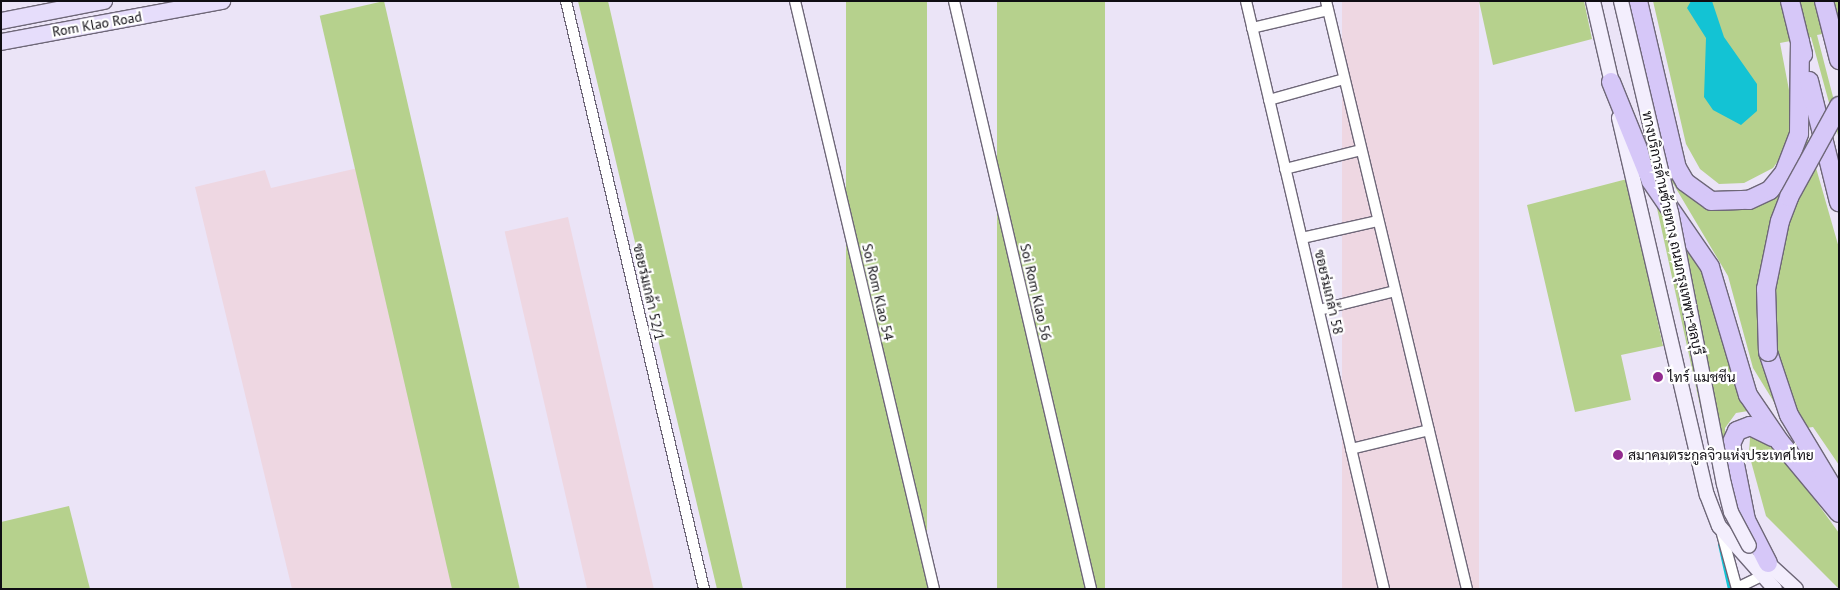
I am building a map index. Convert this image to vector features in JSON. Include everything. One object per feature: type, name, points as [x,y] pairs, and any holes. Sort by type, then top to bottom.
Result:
[{"type":"highway","points":[[1638,1],[1677,168],[1685,182],[1711,201],[1749,200],[1770,190],[1784,173],[1799,134],[1800,42]]},
{"type":"highway","points":[[1790,1],[1839,202]]},
{"type":"highway","points":[[1826,7],[1839,60]]},
{"type":"highway","points":[[1611,82],[1651,181],[1710,267],[1741,379],[1780,442],[1839,513]]},
{"type":"highway","points":[[1839,106],[1789,196],[1780,221],[1766,289],[1768,352],[1789,415],[1839,498]]},
{"type":"highway","points":[[1765,570],[1746,520],[1731,444],[1737,431],[1750,426],[1780,442]]},
{"type":"main road","name":"Rom Klao Road","points":[[1,20],[104,1]]},
{"type":"main road","name":"Rom Klao Road","points":[[1,42],[222,1]]},
{"type":"main road","name":"ทางบริการด้านซ้ายทาง ถนนกรุงเทพฯ-ชลบุรี","points":[[1593,1],[1662,310],[1719,526],[1765,570],[1796,589]]},
{"type":"main road","name":"ทางบริการด้านซ้ายทาง ถนนกรุงเทพฯ-ชลบุรี","points":[[1621,1],[1671,212],[1731,512],[1775,589]]},
{"type":"street","name":"ซอยร่มเกล้า 52/1","points":[[566,1],[704,589]]},
{"type":"street","name":"Soi Rom Klao 54","points":[[795,1],[934,589]]},
{"type":"street","name":"Soi Rom Klao 56","points":[[954,1],[1091,589]]},
{"type":"street","name":"ซอยร่มเกล้า 58","points":[[1246,1],[1384,589]]},
{"type":"street","points":[[1252,28],[1327,6],[1467,589]]},
{"type":"street","points":[[1269,100],[1344,79]]},
{"type":"street","points":[[1286,169],[1362,150]]},
{"type":"street","points":[[1302,238],[1378,221]]},
{"type":"street","points":[[1319,310],[1395,291]]},
{"type":"street","points":[[1351,448],[1429,430]]},
{"type":"street","points":[[1719,526],[1738,588],[1765,570]]},
{"type":"shaded area","points":[[1342,1],[1479,1],[1479,589],[1342,589]]},
{"type":"shaded area","points":[[358,168],[457,589],[292,589],[195,187],[265,170],[271,188]]},
{"type":"shaded area","points":[[568,217],[654,589],[587,589],[505,232]]},
{"type":"green space","points":[[384,1],[520,589],[452,589],[320,16]]},
{"type":"green space","points":[[578,1],[608,1],[743,589],[717,589]]},
{"type":"green space","points":[[846,1],[927,1],[927,589],[846,589]]},
{"type":"green space","points":[[997,1],[1105,1],[1105,589],[997,589]]},
{"type":"green space","points":[[1479,1],[1584,1],[1592,39],[1493,65]]},
{"type":"green space","points":[[1613,1],[1633,1],[1681,190],[1717,210],[1733,210],[1762,200],[1795,170],[1806,133],[1839,248],[1839,465],[1813,427],[1791,430],[1753,368],[1728,276],[1649,143]]},
{"type":"green space","points":[[1653,1],[1839,1],[1839,31],[1817,35],[1839,120],[1839,139],[1811,37],[1780,43],[1789,90],[1791,143],[1773,168],[1744,183],[1719,184],[1700,169],[1686,144]]},
{"type":"green space","points":[[1627,179],[1663,346],[1621,355],[1631,400],[1575,412],[1527,205]]},
{"type":"green space","points":[[1655,199],[1707,273],[1748,411],[1736,413],[1725,428],[1725,452],[1737,517],[1716,479]]},
{"type":"green space","points":[[1757,433],[1775,445],[1839,533],[1839,589],[1766,516],[1749,454],[1750,438]]},
{"type":"green space","points":[[69,506],[90,589],[1,589],[1,522]]},
{"type":"water","points":[[1691,1],[1712,1],[1724,37],[1757,84],[1757,111],[1741,125],[1713,110],[1704,97],[1706,38],[1687,8]]},
{"type":"waterway","points":[[1719,544],[1729,589]]},
{"type":"place","name":"ไทร์ แมชชีน","points":[[1658,377]]},
{"type":"place","name":"สมาคมตระกูลจิวแห่งประเทศไทย","points":[[1618,455]]}]
